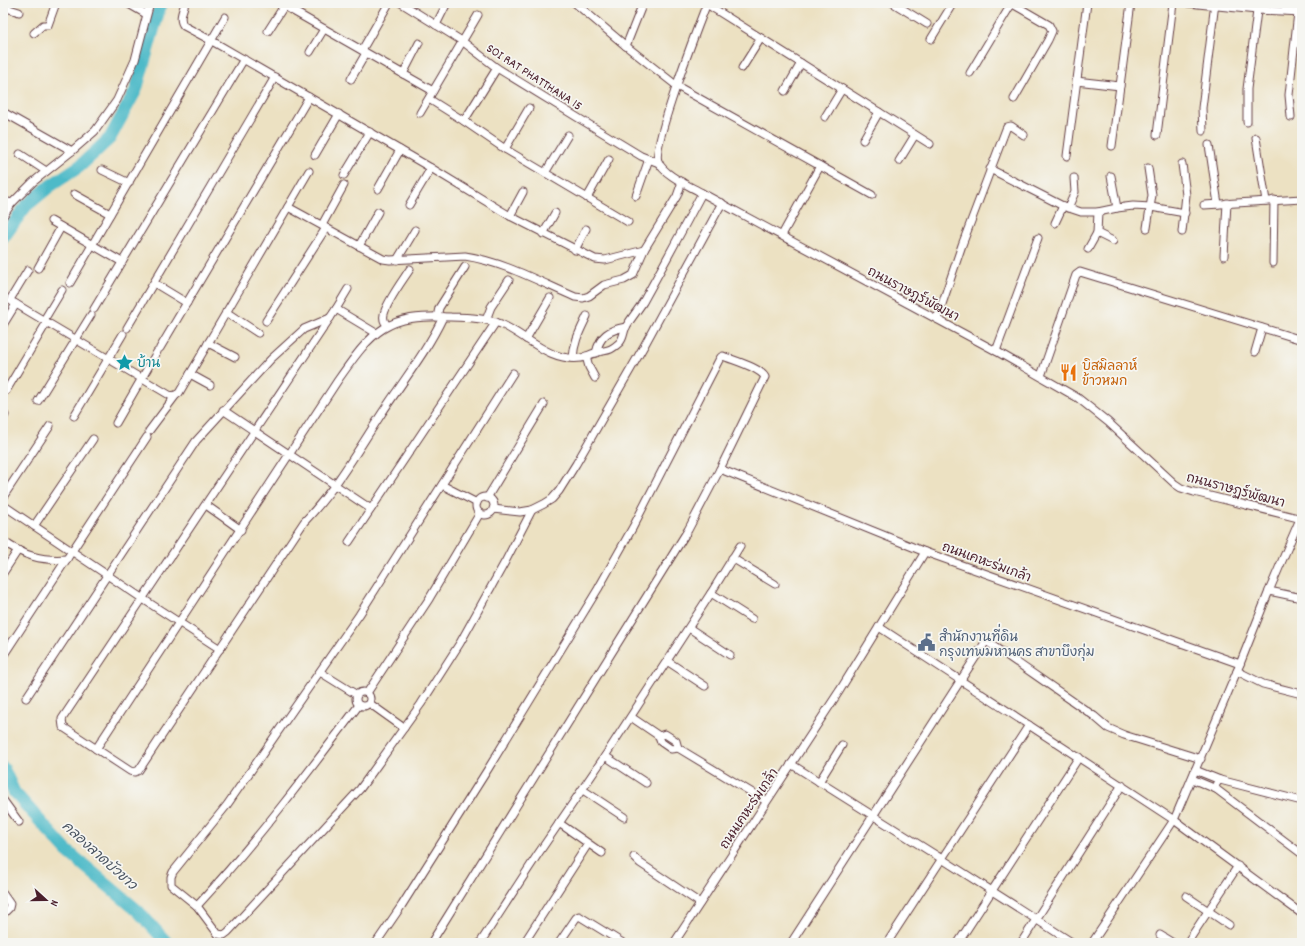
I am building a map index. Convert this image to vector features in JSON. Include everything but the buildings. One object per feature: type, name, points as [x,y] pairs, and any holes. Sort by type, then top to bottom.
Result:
[{"type":"street","points":[[34,33],[48,24],[56,3]]},
{"type":"street","points":[[127,3],[146,14]]},
{"type":"street","points":[[3,216],[12,203],[33,182],[95,131],[117,100],[135,60],[150,3]]},
{"type":"street","points":[[185,3],[180,18],[181,23],[190,30],[244,59],[543,234],[590,257],[601,260],[644,250]]},
{"type":"street","points":[[351,79],[389,3]]},
{"type":"street","name":"SOI RAT PHATTHANA 15","points":[[401,3],[462,41],[497,68],[613,140],[659,163]]},
{"type":"street","points":[[436,25],[447,3]]},
{"type":"street","points":[[575,3],[677,86],[872,195]]},
{"type":"street","points":[[626,46],[642,3]]},
{"type":"street","points":[[659,163],[657,155],[660,136],[706,3],[930,144]]},
{"type":"street","points":[[893,3],[926,24]]},
{"type":"street","points":[[931,39],[953,3]]},
{"type":"street","points":[[970,73],[1012,3],[1049,25],[1052,31],[1014,99]]},
{"type":"street","points":[[1067,156],[1087,3]]},
{"type":"street","points":[[1112,146],[1131,3]]},
{"type":"street","points":[[1157,135],[1173,3]]},
{"type":"street","points":[[1188,3],[1257,6],[1300,12]]},
{"type":"street","points":[[1291,117],[1288,95],[1300,12],[1299,3]]},
{"type":"street","points":[[268,31],[282,4],[433,91]]},
{"type":"street","points":[[1203,131],[1202,108],[1214,5]]},
{"type":"street","points":[[1247,122],[1247,89],[1257,6]]},
{"type":"street","points":[[3,7],[19,12]]},
{"type":"street","points":[[420,113],[478,15]]},
{"type":"street","points":[[70,283],[225,17]]},
{"type":"street","points":[[310,52],[324,29]]},
{"type":"street","points":[[742,68],[761,38]]},
{"type":"street","points":[[403,74],[419,43]]},
{"type":"street","points":[[38,401],[244,59]]},
{"type":"street","points":[[785,91],[801,63]]},
{"type":"street","points":[[464,121],[497,68]]},
{"type":"street","points":[[128,328],[275,77]]},
{"type":"street","points":[[1076,81],[1120,86]]},
{"type":"street","points":[[825,117],[842,89]]},
{"type":"street","points":[[116,423],[309,97]]},
{"type":"street","points":[[429,99],[505,149],[628,222]]},
{"type":"street","points":[[505,149],[529,108]]},
{"type":"street","points":[[3,112],[72,151]]},
{"type":"street","points":[[863,140],[879,112]]},
{"type":"street","points":[[315,155],[338,114]]},
{"type":"street","points":[[936,319],[990,168],[1007,127],[1011,126],[1024,135]]},
{"type":"street","points":[[344,175],[370,132]]},
{"type":"street","points":[[545,173],[568,135]]},
{"type":"street","points":[[899,161],[916,135]]},
{"type":"street","points":[[1256,138],[1266,201]]},
{"type":"street","points":[[1209,145],[1218,204]]},
{"type":"street","points":[[378,188],[400,150]]},
{"type":"street","points":[[20,154],[46,171]]},
{"type":"street","points":[[587,198],[609,158]]},
{"type":"street","points":[[636,196],[649,159]]},
{"type":"street","name":"ถนนราษฏร์พัฒนา","points":[[659,163],[668,173],[682,182],[996,351],[1078,398],[1095,410],[1167,478],[1180,488],[1301,519]]},
{"type":"street","points":[[1182,164],[1186,189],[1182,232]]},
{"type":"street","points":[[782,235],[820,166]]},
{"type":"street","points":[[409,205],[431,168]]},
{"type":"street","points":[[990,168],[1066,207],[1081,212],[1098,212],[1133,206],[1151,207],[1184,214]]},
{"type":"street","points":[[1147,228],[1152,195],[1148,168]]},
{"type":"street","points":[[102,170],[129,183]]},
{"type":"street","points":[[5,653],[148,434],[179,393],[308,171]]},
{"type":"street","points":[[1111,176],[1117,208]]},
{"type":"street","points":[[1055,223],[1075,192],[1074,178]]},
{"type":"street","points":[[288,207],[383,260],[465,256],[475,257],[500,264],[575,297],[583,298],[589,296],[604,285],[628,279],[633,275],[644,250],[677,196],[682,182]]},
{"type":"street","points":[[266,321],[324,227],[344,185]]},
{"type":"street","points":[[510,216],[523,192]]},
{"type":"street","points":[[96,749],[356,354],[376,333],[387,325],[409,318],[472,318],[496,322],[556,355],[573,358],[609,350],[621,342],[626,327],[642,303],[702,193]]},
{"type":"street","points":[[74,194],[110,214]]},
{"type":"street","points":[[1204,205],[1302,199]]},
{"type":"street","points":[[1273,263],[1274,200]]},
{"type":"street","points":[[3,201],[12,203]]},
{"type":"street","points":[[1224,256],[1227,203]]},
{"type":"street","points":[[493,509],[520,512],[532,510],[552,499],[565,483],[644,346],[722,204]]},
{"type":"street","points":[[359,246],[378,212]]},
{"type":"street","points":[[543,234],[555,212]]},
{"type":"street","points":[[1088,249],[1097,233],[1098,212]]},
{"type":"street","points":[[51,221],[122,262]]},
{"type":"street","points":[[38,268],[61,227]]},
{"type":"street","points":[[575,250],[586,229]]},
{"type":"street","points":[[397,260],[415,230]]},
{"type":"street","points":[[1097,233],[1113,241]]},
{"type":"street","points":[[996,351],[1038,238]]},
{"type":"street","points":[[348,289],[256,431],[62,719],[63,728],[130,771],[135,772],[139,770],[304,522],[318,508],[334,485],[433,336],[440,317],[439,308],[465,267]]},
{"type":"street","points":[[387,325],[384,322],[383,315],[410,269]]},
{"type":"street","points":[[28,270],[11,298],[11,301],[171,396],[176,395]]},
{"type":"street","points":[[1041,376],[1078,272],[1302,340]]},
{"type":"street","points":[[486,320],[491,307],[509,280]]},
{"type":"street","points":[[154,283],[187,303]]},
{"type":"street","points":[[6,391],[62,290]]},
{"type":"street","points":[[526,339],[550,298]]},
{"type":"street","points":[[3,325],[16,304]]},
{"type":"street","points":[[336,309],[376,333]]},
{"type":"street","points":[[226,312],[258,332]]},
{"type":"street","points":[[573,358],[576,338],[587,316]]},
{"type":"street","points":[[26,698],[196,441],[271,359],[304,329],[330,318]]},
{"type":"street","points":[[349,542],[496,322]]},
{"type":"street","points":[[596,353],[598,342],[600,340],[612,330],[626,327]]},
{"type":"street","points":[[1255,352],[1262,328]]},
{"type":"street","points":[[74,416],[123,334]]},
{"type":"street","points":[[208,343],[235,358]]},
{"type":"street","points":[[586,356],[589,367],[595,378]]},
{"type":"street","points":[[376,943],[402,905],[488,769],[594,596],[636,520],[721,357],[723,356],[762,372],[766,377],[688,530],[431,943]]},
{"type":"street","points":[[513,373],[359,615],[227,805],[173,872],[171,877],[172,885],[197,906],[215,932],[224,935],[228,932],[360,789],[421,704],[460,643],[532,510]]},
{"type":"street","points":[[190,374],[210,385]]},
{"type":"street","points":[[486,498],[544,404]]},
{"type":"street","points":[[223,410],[371,509]]},
{"type":"street","points":[[3,497],[50,426]]},
{"type":"street","points":[[34,526],[93,439]]},
{"type":"street","points":[[720,469],[925,552]]},
{"type":"street","points":[[442,485],[477,503]]},
{"type":"street","points":[[481,498],[486,498],[492,502],[493,509],[488,514],[484,515],[476,508],[477,503],[481,498]]},
{"type":"street","points":[[3,505],[220,649]]},
{"type":"street","points":[[206,505],[241,530]]},
{"type":"street","points":[[367,693],[429,599],[480,513]]},
{"type":"street","points":[[1092,943],[1174,820],[1269,591],[1301,519]]},
{"type":"street","points":[[3,541],[30,557],[67,559]]},
{"type":"street","points":[[480,943],[631,717],[740,546]]},
{"type":"street","points":[[3,573],[18,550]]},
{"type":"street","name":"ถนนเคหะร่มเกล้า","points":[[674,943],[879,627],[925,552],[1238,667],[1251,679],[1263,684],[1302,694]]},
{"type":"street","points":[[732,558],[775,584]]},
{"type":"street","points":[[1269,591],[1302,598]]},
{"type":"street","points":[[711,593],[752,618]]},
{"type":"street","points":[[879,627],[1080,757],[1174,820],[1302,914]]},
{"type":"street","points":[[689,628],[730,655]]},
{"type":"street","points":[[792,943],[986,641],[1094,716],[1108,728],[1124,735],[1200,759]]},
{"type":"street","points":[[667,661],[705,686]]},
{"type":"street","points":[[320,672],[357,695]]},
{"type":"street","points":[[357,695],[360,692],[367,693]]},
{"type":"street","points":[[367,693],[370,698],[369,703]]},
{"type":"street","points":[[357,695],[356,700],[359,705]]},
{"type":"street","points":[[369,703],[404,728]]},
{"type":"street","points":[[359,705],[365,706],[369,703]]},
{"type":"street","points":[[197,906],[256,838],[312,768],[359,705]]},
{"type":"street","points":[[631,717],[659,736],[665,734],[676,741],[678,748],[766,801]]},
{"type":"street","points":[[888,943],[1029,724]]},
{"type":"street","points":[[819,782],[842,745]]},
{"type":"street","points":[[605,756],[646,783]]},
{"type":"street","points":[[958,943],[1080,757]]},
{"type":"street","points":[[791,764],[1073,943]]},
{"type":"street","points":[[1196,770],[1220,780],[1302,801]]},
{"type":"street","points":[[1192,779],[1216,789],[1302,854]]},
{"type":"street","points":[[1216,789],[1216,782],[1220,780]]},
{"type":"street","points":[[1021,943],[1122,785]]},
{"type":"street","points":[[583,790],[624,817]]},
{"type":"street","points":[[3,800],[19,822]]},
{"type":"street","points":[[559,824],[602,853]]},
{"type":"street","points":[[524,943],[588,844]]},
{"type":"street","points":[[634,857],[640,863],[700,903]]},
{"type":"street","points":[[1187,943],[1238,866]]},
{"type":"street","points":[[3,894],[10,904],[9,908],[3,914]]},
{"type":"street","points":[[1186,896],[1230,925]]},
{"type":"street","points":[[559,943],[579,916],[623,943]]},
{"type":"street","points":[[1160,935],[1173,943]]},
{"type":"waterway","points":[[3,238],[26,206],[50,186],[80,166],[110,138],[136,90],[161,3]]},
{"type":"waterway","name":"คลองลาดบัวขาว","points":[[3,768],[14,792],[66,850],[138,911],[167,943]]},
{"type":"place","name":"บ้าน","points":[[124,362]]},
{"type":"place","name":"บิสมิลลาห์ ข้าวหมก","points":[[1069,372]]},
{"type":"place","name":"สำนักงานที่ดิน กรุงเทพมหานคร สาขาบึงกุ่ม","points":[[926,643]]}]
